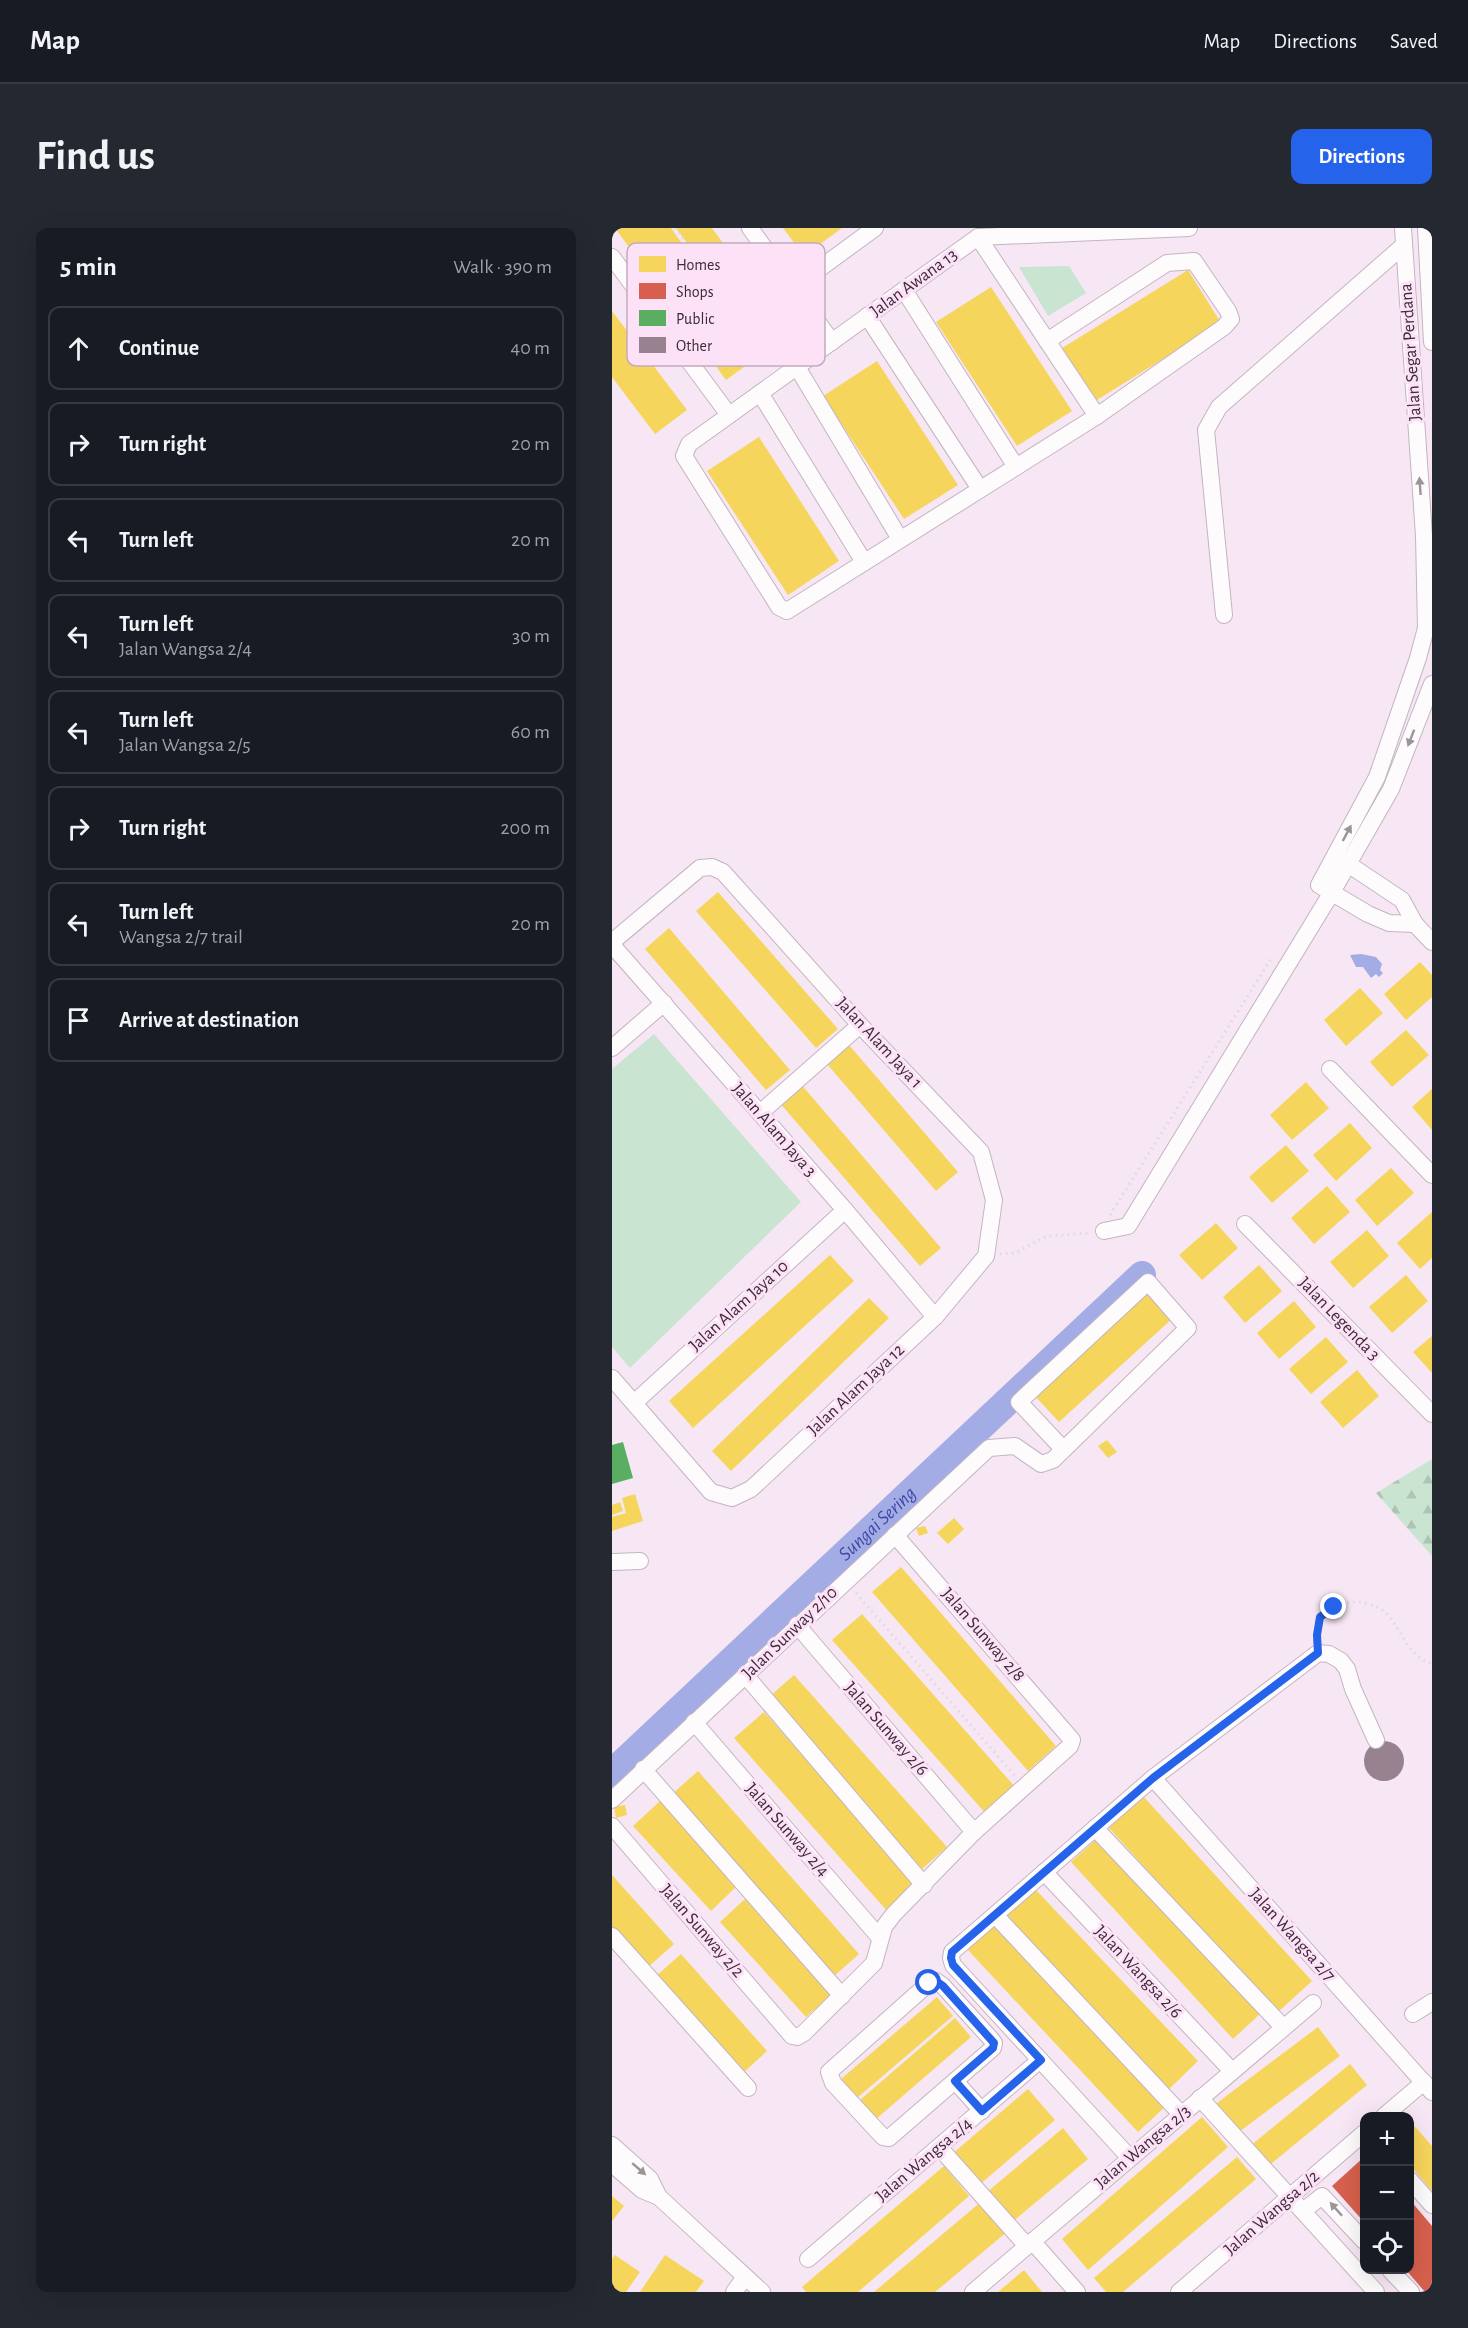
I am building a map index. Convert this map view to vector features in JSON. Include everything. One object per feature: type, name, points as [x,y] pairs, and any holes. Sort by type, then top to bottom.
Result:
[{"type":"street","points":[[750,228],[761,243]]},
{"type":"street","points":[[825,265],[875,228]]},
{"type":"street","points":[[977,232],[1189,228]]},
{"type":"street","name":"Jalan Segar Perdana","points":[[1426,228],[1432,342]]},
{"type":"street","points":[[977,232],[1097,416]]},
{"type":"street","name":"Jalan Awana 13","points":[[825,347],[904,290],[977,232]]},
{"type":"street","points":[[1224,615],[1206,430],[1219,407],[1403,236]]},
{"type":"street","name":"Jalan Segar Perdana","points":[[1104,1231],[1128,1226],[1326,889],[1342,859],[1377,777],[1418,658],[1426,628],[1428,536],[1403,236]]},
{"type":"street","points":[[612,257],[627,277]]},
{"type":"street","points":[[760,393],[864,562],[1097,416],[1224,327],[1231,319],[1228,310],[1194,261],[1167,263],[1047,340]]},
{"type":"street","points":[[904,290],[1016,467]]},
{"type":"street","points":[[867,316],[980,489]]},
{"type":"street","points":[[825,332],[832,342]]},
{"type":"street","points":[[692,366],[729,416]]},
{"type":"street","points":[[797,367],[900,539]]},
{"type":"street","name":"Jalan Awana 13","points":[[797,367],[689,444],[684,456],[779,607],[787,611],[864,562]]},
{"type":"street","name":"Jalan Segar Perdana","points":[[1342,859],[1391,789],[1432,684]]},
{"type":"street","points":[[1342,859],[1402,900],[1414,924],[1432,942]]},
{"type":"street","name":"Jalan Alam Jaya 1","points":[[612,943],[700,868],[712,867],[723,872],[860,1025],[981,1152],[994,1200],[986,1256]]},
{"type":"street","points":[[1326,889],[1368,914],[1389,922],[1414,924]]},
{"type":"street","name":"Jalan Alam Jaya 3","points":[[612,943],[845,1210],[935,1317]]},
{"type":"street","points":[[612,1048],[664,1003]]},
{"type":"street","points":[[760,1113],[860,1025]]},
{"type":"street","points":[[1330,1069],[1432,1175]]},
{"type":"street","name":"Jalan Alam Jaya 10","points":[[634,1402],[845,1210]]},
{"type":"street","name":"Jalan Legenda 3","points":[[1245,1224],[1432,1414]]},
{"type":"street","name":"Jalan Alam Jaya 12","points":[[634,1402],[711,1492],[732,1498],[751,1489],[935,1317],[986,1256]]},
{"type":"street","name":"Jalan Sunway 2/10","points":[[612,1800],[989,1448],[1015,1446],[1041,1464],[1053,1460],[1188,1328],[1148,1282],[1019,1402],[1063,1449]]},
{"type":"street","points":[[612,1378],[634,1402]]},
{"type":"street","name":"Jalan Sunway 2/8","points":[[895,1535],[1070,1735],[1072,1740],[1070,1746],[1023,1786]]},
{"type":"street","points":[[612,1562],[640,1561]]},
{"type":"street","name":"Jalan Sunway 2/6","points":[[797,1625],[974,1832]]},
{"type":"street","points":[[1130,2158],[953,1965],[952,1952],[1153,1778],[1318,1653],[1329,1654],[1341,1661],[1347,1669],[1353,1689],[1376,1740]]},
{"type":"street","points":[[746,1676],[924,1885]]},
{"type":"street","name":"Jalan Sunway 2/4","points":[[694,1722],[880,1938]]},
{"type":"street","points":[[643,1769],[842,1996],[874,1963],[884,1927],[893,1915],[974,1832],[1023,1786]]},
{"type":"street","name":"Jalan Wangsa 2/7","points":[[1153,1778],[1428,2087]]},
{"type":"street","name":"Jalan Sunway 2/2","points":[[612,1826],[792,2036],[797,2037],[804,2033],[842,1996]]},
{"type":"street","points":[[1095,1828],[1283,2027]]},
{"type":"street","name":"Jalan Wangsa 2/6","points":[[1044,1872],[1232,2071]]},
{"type":"street","points":[[995,1915],[1181,2115]]},
{"type":"street","points":[[612,1936],[748,2088]]},
{"type":"street","points":[[936,1981],[994,2043],[993,2048],[955,2081],[889,2138],[883,2137],[833,2083],[829,2072],[929,1983],[936,1981]]},
{"type":"street","points":[[1413,2014],[1432,2002]]},
{"type":"street","name":"Jalan Wangsa 2/3","points":[[973,2292],[1313,2003]]},
{"type":"street","name":"Jalan Wangsa 2/4","points":[[808,2259],[1041,2060]]},
{"type":"street","points":[[955,2081],[982,2111]]},
{"type":"street","points":[[1390,2112],[1428,2087]]},
{"type":"street","points":[[1200,2098],[1377,2292]]},
{"type":"street","name":"Jalan Wangsa 2/2","points":[[1179,2292],[1360,2137]]},
{"type":"street","points":[[612,2145],[650,2179],[659,2197],[762,2292]]},
{"type":"street","points":[[939,2148],[1077,2292]]},
{"type":"street","points":[[612,2164],[642,2190],[659,2197]]},
{"type":"street","points":[[1414,2185],[1432,2205]]},
{"type":"street","points":[[1303,2211],[1322,2196],[1360,2236]]},
{"type":"street","points":[[1394,2274],[1411,2292]]},
{"type":"street","points":[[734,2292],[745,2277]]},
{"type":"path","points":[[675,228],[686,243]]},
{"type":"path","points":[[1016,1253],[1047,1236],[1104,1231],[1118,1202],[1274,954]]},
{"type":"path","points":[[846,1580],[1023,1786]]},
{"type":"path","points":[[1318,1653],[1317,1635],[1320,1617],[1334,1607],[1355,1601],[1379,1607],[1395,1625],[1414,1654],[1432,1664]]},
{"type":"green space","points":[[1069,266],[1086,293],[1048,316],[1019,267]]},
{"type":"green space","points":[[654,1034],[801,1202],[630,1368],[612,1347],[612,1069]]},
{"type":"green space","points":[[1432,1459],[1432,1556],[1376,1493]]},
{"type":"water","points":[[1361,954],[1376,957],[1382,964],[1380,970],[1383,973],[1379,977],[1376,974],[1371,978],[1363,967],[1356,967],[1350,955]]},
{"type":"building: Homes","points":[[615,228],[671,228],[682,243],[627,243]]},
{"type":"building: Homes","points":[[676,228],[712,228],[723,243],[687,243]]},
{"type":"building: Homes","points":[[783,228],[842,228],[822,243],[794,243]]},
{"type":"building: Homes","points":[[1188,270],[1221,323],[1092,403],[1059,350]]},
{"type":"building: Homes","points":[[991,287],[1072,411],[1017,446],[936,322]]},
{"type":"building: Homes","points":[[612,311],[627,331],[627,366],[654,366],[687,410],[655,434],[612,377]]},
{"type":"building: Homes","points":[[877,361],[958,485],[904,519],[823,396]]},
{"type":"building: Homes","points":[[716,366],[745,366],[726,380]]},
{"type":"building: Homes","points":[[759,437],[839,561],[788,595],[707,471]]},
{"type":"building: Homes","points":[[718,892],[838,1029],[816,1048],[696,911]]},
{"type":"building: Homes","points":[[669,928],[790,1070],[766,1090],[645,949]]},
{"type":"building: Homes","points":[[1420,962],[1432,975],[1432,997],[1406,1020],[1384,994]]},
{"type":"building: Homes","points":[[1360,988],[1383,1013],[1346,1046],[1324,1020]]},
{"type":"building: Homes","points":[[1406,1030],[1429,1055],[1392,1087],[1370,1062]]},
{"type":"building: Homes","points":[[849,1045],[958,1172],[936,1191],[827,1064]]},
{"type":"building: Homes","points":[[1306,1082],[1329,1108],[1292,1140],[1270,1115]]},
{"type":"building: Homes","points":[[800,1083],[941,1248],[920,1266],[779,1102]]},
{"type":"building: Homes","points":[[1432,1089],[1432,1130],[1412,1107]]},
{"type":"building: Homes","points":[[1350,1123],[1372,1148],[1336,1181],[1313,1155]]},
{"type":"building: Homes","points":[[1286,1145],[1309,1171],[1272,1203],[1249,1177]]},
{"type":"building: Homes","points":[[1391,1168],[1414,1193],[1377,1226],[1355,1200]]},
{"type":"building: Homes","points":[[1327,1186],[1350,1212],[1314,1244],[1291,1218]]},
{"type":"building: Homes","points":[[1432,1212],[1432,1258],[1420,1269],[1397,1243]]},
{"type":"building: Homes","points":[[1216,1223],[1238,1248],[1202,1280],[1179,1255]]},
{"type":"building: Homes","points":[[1367,1230],[1389,1256],[1353,1288],[1330,1262]]},
{"type":"building: Homes","points":[[830,1255],[854,1281],[693,1428],[669,1401]]},
{"type":"building: Homes","points":[[1259,1265],[1282,1291],[1245,1323],[1223,1297]]},
{"type":"building: Homes","points":[[1406,1275],[1428,1301],[1392,1333],[1369,1307]]},
{"type":"building: Homes","points":[[1149,1289],[1174,1317],[1059,1422],[1033,1394]]},
{"type":"building: Homes","points":[[869,1298],[889,1318],[731,1471],[712,1451]]},
{"type":"building: Homes","points":[[1294,1301],[1316,1327],[1279,1359],[1257,1333]]},
{"type":"building: Homes","points":[[1432,1336],[1432,1373],[1413,1352]]},
{"type":"building: Homes","points":[[1326,1337],[1348,1362],[1311,1394],[1289,1369]]},
{"type":"building: Homes","points":[[1357,1370],[1379,1396],[1343,1428],[1320,1402]]},
{"type":"building: Homes","points":[[1107,1440],[1117,1452],[1108,1458],[1098,1446]]},
{"type":"building: Homes","points":[[635,1494],[643,1521],[612,1531],[612,1517],[626,1513],[622,1498]]},
{"type":"building: Homes","points":[[620,1502],[623,1511],[612,1515],[612,1505]]},
{"type":"building: Homes","points":[[954,1518],[964,1529],[948,1544],[937,1533]]},
{"type":"building: Homes","points":[[925,1526],[928,1533],[919,1536],[916,1528]]},
{"type":"building: Homes","points":[[901,1567],[1056,1746],[1028,1771],[872,1592]]},
{"type":"building: Homes","points":[[862,1614],[1016,1788],[987,1815],[832,1640]]},
{"type":"building: Homes","points":[[794,1675],[947,1847],[922,1869],[769,1697]]},
{"type":"building: Homes","points":[[764,1712],[917,1886],[888,1912],[734,1738]]},
{"type":"building: Homes","points":[[698,1771],[859,1954],[832,1978],[671,1795]]},
{"type":"building: Homes","points":[[1143,1796],[1312,1981],[1277,2013],[1109,1828]]},
{"type":"building: Homes","points":[[660,1801],[737,1886],[711,1911],[633,1826]]},
{"type":"building: Homes","points":[[625,1805],[627,1815],[616,1818],[614,1807]]},
{"type":"building: Homes","points":[[1100,1836],[1261,2013],[1233,2039],[1071,1862]]},
{"type":"building: Homes","points":[[612,1875],[674,1944],[647,1968],[612,1928]]},
{"type":"building: Homes","points":[[1035,1889],[1198,2061],[1168,2090],[1004,1918]]},
{"type":"building: Homes","points":[[745,1899],[831,1995],[806,2017],[720,1922]]},
{"type":"building: Homes","points":[[995,1921],[1167,2105],[1138,2132],[966,1948]]},
{"type":"building: Homes","points":[[681,1954],[767,2051],[742,2074],[655,1977]]},
{"type":"building: Homes","points":[[937,1997],[953,2016],[857,2098],[841,2079]]},
{"type":"building: Homes","points":[[955,2018],[971,2037],[876,2119],[860,2100]]},
{"type":"building: Homes","points":[[1318,2027],[1340,2056],[1235,2135],[1213,2106]]},
{"type":"building: Homes","points":[[1350,2064],[1367,2085],[1266,2168],[1249,2147]]},
{"type":"building: Homes","points":[[1028,2089],[1055,2120],[978,2186],[951,2155]]},
{"type":"building: Homes","points":[[1202,2117],[1228,2147],[1088,2270],[1062,2239]]},
{"type":"building: Homes","points":[[1414,2126],[1432,2146],[1432,2191],[1414,2170]]},
{"type":"building: Homes","points":[[1063,2128],[1088,2159],[1011,2223],[986,2193]]},
{"type":"building: Homes","points":[[1237,2157],[1256,2179],[1123,2292],[1106,2292],[1094,2278]]},
{"type":"building: Homes","points":[[944,2166],[969,2196],[858,2292],[806,2292],[802,2287]]},
{"type":"building: Homes","points":[[612,2196],[624,2206],[612,2221]]},
{"type":"building: Homes","points":[[982,2201],[1008,2231],[935,2292],[874,2292]]},
{"type":"building: Homes","points":[[615,2255],[640,2272],[626,2292],[612,2292],[612,2259]]},
{"type":"building: Homes","points":[[665,2255],[704,2281],[696,2292],[640,2292]]},
{"type":"building: Homes","points":[[1024,2270],[1042,2292],[998,2292]]},
{"type":"building: Shops","points":[[1360,2161],[1360,2218],[1332,2186]]},
{"type":"building: Shops","points":[[1414,2205],[1432,2226],[1432,2292],[1425,2292],[1409,2274],[1414,2274]]},
{"type":"building: Public","points":[[623,1442],[633,1478],[612,1484],[612,1445]]},
{"type":"building: Other","points":[[1384,1741],[1392,1742],[1398,1747],[1403,1753],[1403,1769],[1398,1775],[1392,1780],[1384,1781],[1376,1780],[1370,1775],[1365,1769],[1364,1761],[1365,1753],[1370,1747],[1376,1742]]},
{"type":"waterway","name":"Sungai Sering","points":[[612,1773],[1142,1275]]},
{"type":"route","points":[[929,1983],[936,1981],[943,1986],[994,2043],[993,2048],[955,2081],[982,2111],[1041,2060],[953,1965],[952,1952],[1153,1778],[1318,1653],[1317,1635],[1320,1617],[1334,1607]]}]
